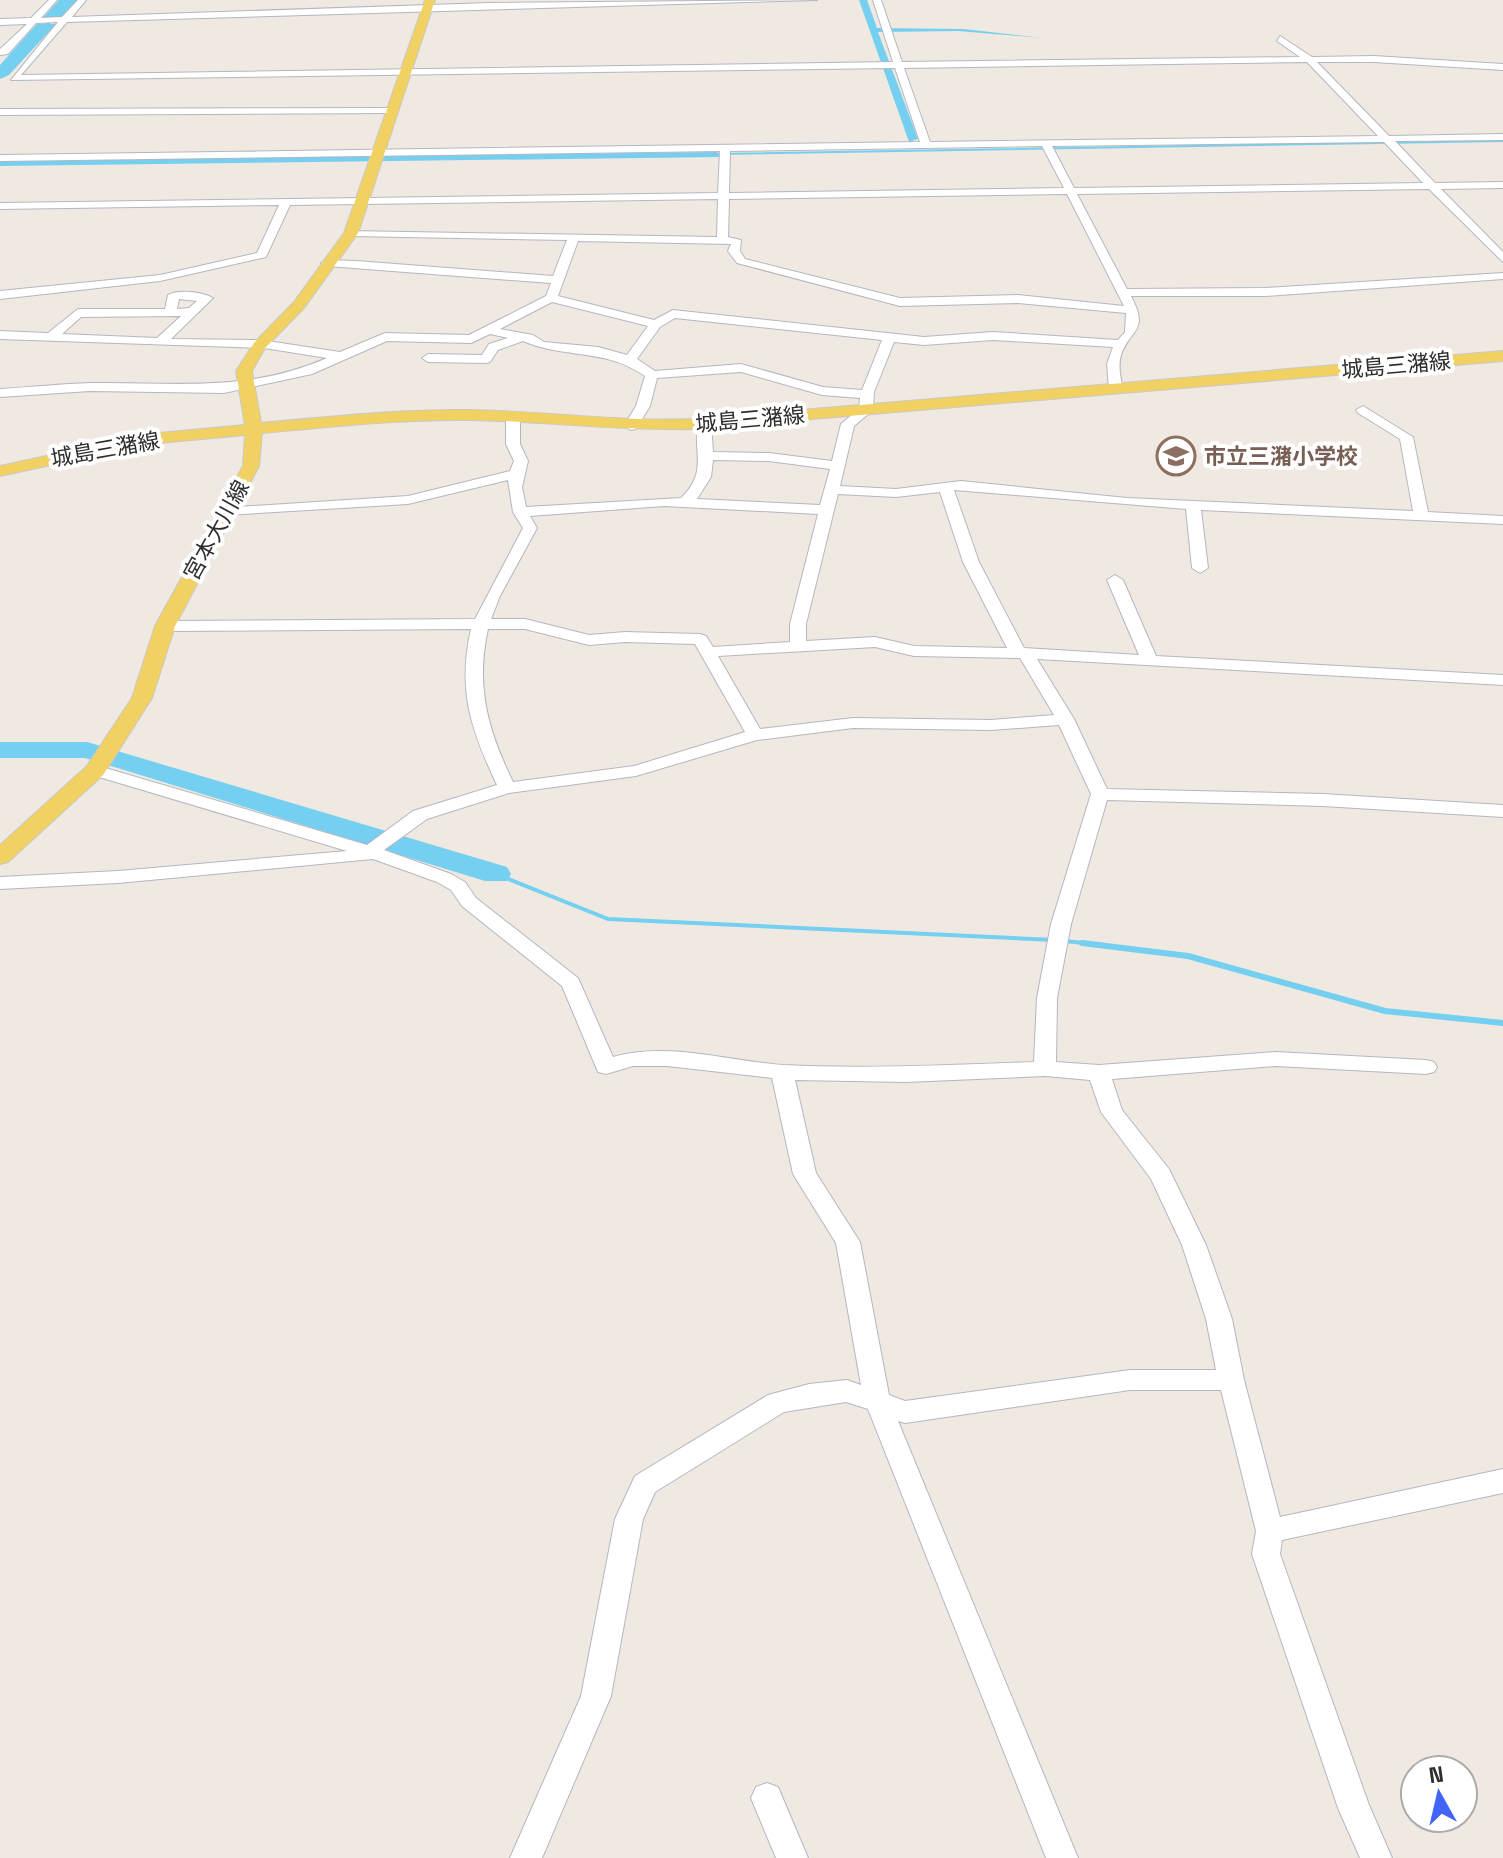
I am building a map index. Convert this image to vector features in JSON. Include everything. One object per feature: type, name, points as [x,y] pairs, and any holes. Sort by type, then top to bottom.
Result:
[{"type":"main road","name":"宮本大川線","points":[[0,857],[97,766],[142,698],[165,626],[251,466],[254,429],[244,371],[260,345],[299,305],[351,233],[429,3]]},
{"type":"main road","name":"城島三潴線","points":[[0,471],[111,444],[435,415],[631,426],[704,423],[865,402],[1116,388],[1503,356]]},
{"type":"street","points":[[0,52],[5,52],[53,0]]},
{"type":"street","points":[[14,78],[82,0]]},
{"type":"street","points":[[0,22],[429,3],[813,0]]},
{"type":"street","points":[[877,0],[898,64],[918,146]]},
{"type":"street","points":[[1280,39],[1307,58],[1503,259]]},
{"type":"street","points":[[0,82],[14,78],[1307,58],[1503,67]]},
{"type":"street","points":[[0,112],[394,111]]},
{"type":"street","points":[[0,158],[376,157],[725,148],[1503,137]]},
{"type":"street","points":[[1046,144],[1132,310],[1131,333],[1114,350],[1111,365],[1116,388]]},
{"type":"street","points":[[722,240],[726,196],[725,148]]},
{"type":"street","points":[[0,206],[1503,185]]},
{"type":"street","points":[[0,295],[160,278],[262,255],[286,202]]},
{"type":"street","points":[[351,233],[722,240],[737,242],[734,251],[741,261],[900,302],[1006,299],[1132,310]]},
{"type":"street","points":[[0,393],[90,387],[224,389],[307,371],[385,337],[458,340],[492,331],[551,298],[574,237]]},
{"type":"street","points":[[327,263],[389,265],[506,278],[558,280]]},
{"type":"street","points":[[1124,293],[1265,292],[1503,276]]},
{"type":"street","points":[[160,342],[207,298],[174,295],[170,312]]},
{"type":"street","points":[[551,298],[656,324]]},
{"type":"street","points":[[50,338],[78,313],[191,312]]},
{"type":"street","points":[[630,360],[656,324],[681,314],[889,339],[924,341],[993,336],[1120,344]]},
{"type":"street","points":[[492,331],[541,345],[589,349],[630,360],[652,375],[741,368],[865,402]]},
{"type":"street","points":[[0,335],[260,345],[342,356]]},
{"type":"street","points":[[428,358],[486,359],[493,347],[521,337]]},
{"type":"street","points":[[798,647],[798,624],[834,490],[836,466],[848,424],[865,402],[883,362],[889,339]]},
{"type":"street","points":[[631,426],[643,406],[652,375]]},
{"type":"street","points":[[1363,410],[1406,437],[1421,514]]},
{"type":"street","points":[[507,788],[486,748],[469,679],[493,588],[530,528],[514,494],[515,474],[521,461],[513,444],[513,418]]},
{"type":"street","points":[[684,504],[699,492],[704,483],[707,456],[704,423]]},
{"type":"street","points":[[707,456],[769,457],[836,466]]},
{"type":"street","points":[[227,511],[408,500],[515,474]]},
{"type":"street","points":[[834,490],[896,493],[945,486],[1193,505],[1503,520]]},
{"type":"street","points":[[945,486],[971,562],[1021,653],[1065,719],[1100,794],[1061,924],[1047,998],[1045,1069]]},
{"type":"street","points":[[520,512],[605,504],[827,510]]},
{"type":"street","points":[[1193,505],[1200,568]]},
{"type":"street","points":[[1115,580],[1150,662]]},
{"type":"street","points":[[165,626],[525,624],[589,640],[700,639],[755,735]]},
{"type":"street","points":[[709,652],[875,642],[914,651],[1021,653],[1503,680]]},
{"type":"street","points":[[0,883],[118,877],[366,855],[420,815],[507,788],[636,771],[755,735],[853,723],[991,725],[1065,719]]},
{"type":"street","points":[[97,766],[371,852],[458,886],[469,902],[571,983],[606,1067],[632,1059],[667,1059],[782,1072],[906,1074],[1045,1069],[1099,1073],[1276,1059],[1426,1067]]},
{"type":"street","points":[[1100,794],[1323,800],[1503,811]]},
{"type":"street","points":[[782,1072],[805,1174],[848,1242],[877,1400],[1062,1858]]},
{"type":"street","points":[[1099,1073],[1112,1112],[1161,1175],[1194,1245],[1219,1319],[1231,1380],[1270,1531],[1266,1554],[1354,1808],[1376,1858]]},
{"type":"street","points":[[526,1858],[596,1696],[629,1519],[645,1484],[777,1403],[847,1391],[905,1412],[1130,1380],[1231,1380]]},
{"type":"street","points":[[1270,1531],[1503,1481]]},
{"type":"street","points":[[767,1798],[792,1858]]},
{"type":"water","points":[[59,0],[77,0],[60,19],[53,19],[50,24],[56,24],[9,75],[0,79],[0,65],[37,24],[45,24],[48,19],[42,19]]},
{"type":"water","points":[[859,0],[867,0],[877,28],[964,29],[1042,38],[958,31],[878,32],[918,139],[909,142]]},
{"type":"water","points":[[717,152],[719,157],[0,166],[0,161]]},
{"type":"waterway","points":[[712,154],[1503,141]]},
{"type":"waterway","points":[[0,750],[87,750],[496,874]]},
{"type":"waterway","points":[[496,874],[608,919],[1054,940]]},
{"type":"waterway","points":[[1064,941],[1105,945]]},
{"type":"waterway","points":[[1082,943],[1188,956],[1385,1011],[1503,1023]]},
{"type":"place","name":"市立三潴小学校","points":[[1176,456]]}]
